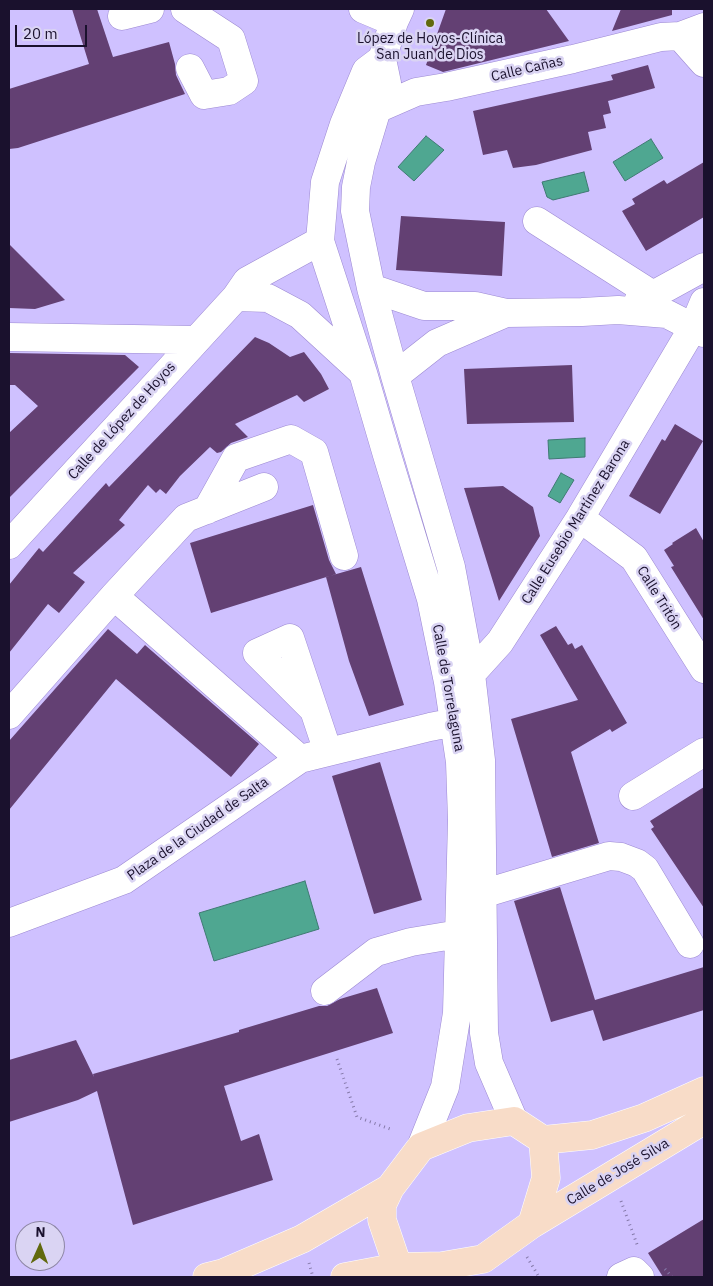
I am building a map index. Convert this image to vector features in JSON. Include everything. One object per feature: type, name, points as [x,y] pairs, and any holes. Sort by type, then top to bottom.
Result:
[{"type":"main road","points":[[400,1272],[382,1220],[382,1205],[390,1188],[421,1147],[468,1128],[514,1121],[543,1140],[592,1135],[644,1118],[704,1091]]},
{"type":"main road","name":"Calle de José Silva","points":[[532,1224],[704,1120]]},
{"type":"main road","points":[[345,1277],[442,1266],[482,1268],[532,1224],[546,1178],[543,1140]]},
{"type":"main road","points":[[207,1277],[302,1239],[390,1188]]},
{"type":"street","points":[[122,16],[150,9]]},
{"type":"street","points":[[185,9],[231,39],[244,81],[229,91],[204,95],[190,68]]},
{"type":"street","points":[[363,9],[397,16],[382,60],[387,84],[377,109],[361,162],[355,195],[355,211],[372,288],[424,306],[475,306],[506,312],[618,310],[667,314],[701,320]]},
{"type":"street","points":[[699,9],[692,32],[704,63]]},
{"type":"street","name":"Calle Cañas","points":[[377,109],[416,92],[553,63],[661,37],[692,32]]},
{"type":"street","points":[[320,241],[325,182],[344,124],[366,71],[382,60]]},
{"type":"street","points":[[537,221],[653,295]]},
{"type":"street","name":"Calle de López de Hoyos","points":[[9,545],[236,297],[247,281],[320,241]]},
{"type":"street","name":"Calle de Torrelaguna","points":[[320,241],[363,373],[431,599],[461,718],[480,760],[484,1033],[493,1075],[514,1121]]},
{"type":"street","points":[[618,310],[653,295],[704,267]]},
{"type":"street","name":"Calle de Torrelaguna","points":[[372,288],[395,376],[451,567],[471,674],[461,718],[457,1013],[445,1087],[421,1147]]},
{"type":"street","points":[[236,297],[268,298],[300,315],[363,373]]},
{"type":"street","points":[[395,376],[437,343],[506,312]]},
{"type":"street","name":"Calle Eusebio Martínez Barona","points":[[471,674],[500,642],[580,518],[701,320]]},
{"type":"street","points":[[9,338],[195,340]]},
{"type":"street","points":[[207,510],[236,458],[291,439],[314,452],[344,556]]},
{"type":"street","points":[[9,715],[186,518],[264,487]]},
{"type":"street","name":"Calle Tritón","points":[[580,518],[634,558],[704,669]]},
{"type":"street","points":[[114,596],[300,759]]},
{"type":"street","points":[[314,710],[328,752]]},
{"type":"street","name":"Plaza de la Ciudad de Salta","points":[[9,923],[124,880],[300,759],[461,718]]},
{"type":"street","points":[[633,796],[704,752]]},
{"type":"street","points":[[482,894],[609,856],[621,857],[644,868],[690,944]]},
{"type":"street","points":[[325,991],[376,952],[411,942],[459,934]]},
{"type":"street","points":[[621,1277],[634,1271],[640,1277]]},
{"type":"path","points":[[337,1059],[357,1117],[393,1130]]},
{"type":"path","points":[[524,1252],[539,1277]]},
{"type":"shaded area","points":[[426,136],[444,150],[414,181],[398,167]]},
{"type":"shaded area","points":[[651,139],[663,158],[625,181],[613,162]]},
{"type":"shaded area","points":[[584,172],[589,191],[553,200],[547,197],[542,182]]},
{"type":"shaded area","points":[[585,438],[585,457],[549,459],[548,440]]},
{"type":"shaded area","points":[[561,473],[574,480],[560,503],[548,496]]},
{"type":"shaded area","points":[[305,881],[319,929],[214,961],[199,913]]},
{"type":"building","points":[[72,9],[97,9],[113,57],[169,42],[176,75],[185,94],[18,148],[9,149],[9,89],[89,64]]},
{"type":"building","points":[[446,9],[546,9],[569,41],[443,72],[426,65]]},
{"type":"building","points":[[621,9],[672,9],[672,15],[612,31]]},
{"type":"building","points":[[648,65],[655,88],[608,101],[611,113],[603,115],[606,128],[588,132],[592,150],[536,165],[513,168],[507,150],[483,155],[473,111],[613,80],[611,75]]},
{"type":"building","points":[[704,162],[704,217],[646,251],[622,211],[635,204],[632,199],[664,180],[667,184]]},
{"type":"building","points":[[401,216],[505,222],[502,276],[396,270]]},
{"type":"building","points":[[9,244],[65,300],[35,309],[9,308]]},
{"type":"building","points":[[255,337],[269,343],[290,357],[304,352],[321,374],[329,389],[304,402],[297,395],[235,424],[248,437],[231,443],[221,452],[217,453],[210,447],[180,476],[166,494],[160,489],[156,493],[148,485],[119,520],[125,525],[73,573],[85,582],[59,613],[48,604],[9,653],[9,585],[39,548],[43,552],[106,483],[109,487]]},
{"type":"building","points":[[9,353],[125,355],[139,367],[9,498],[9,433],[38,406],[15,385],[9,385]]},
{"type":"building","points":[[572,365],[574,422],[467,424],[464,369]]},
{"type":"building","points":[[675,424],[703,441],[660,514],[629,496],[662,439],[665,441]]},
{"type":"building","points":[[503,486],[533,507],[540,536],[499,601],[464,488]]},
{"type":"building","points":[[313,505],[329,560],[336,574],[211,613],[190,543]]},
{"type":"building","points":[[696,528],[704,542],[704,620],[671,567],[674,566],[664,550]]},
{"type":"building","points":[[361,567],[404,705],[369,716],[349,661],[326,577]]},
{"type":"building","points":[[556,626],[568,645],[572,643],[575,649],[582,645],[627,723],[612,732],[610,729],[571,752],[599,843],[552,857],[511,719],[578,700],[540,635]]},
{"type":"building","points":[[108,629],[137,654],[145,645],[259,744],[231,777],[116,679],[9,810],[9,741]]},
{"type":"building","points":[[380,762],[422,900],[374,914],[332,776]]},
{"type":"building","points":[[704,787],[704,908],[651,829],[654,827],[650,821]]},
{"type":"building","points":[[560,887],[595,1000],[704,967],[704,1010],[603,1041],[593,1010],[551,1022],[514,901]]},
{"type":"building","points":[[377,988],[393,1033],[224,1086],[241,1141],[259,1134],[273,1180],[133,1225],[97,1091],[78,1100],[9,1122],[9,1060],[76,1040],[94,1077],[93,1074],[239,1032],[239,1030],[319,1006],[327,1006],[340,999]]},
{"type":"building","points":[[704,1219],[704,1277],[663,1277],[648,1253]]},
{"type":"place","name":"López de Hoyos-Clínica San Juan de Dios","points":[[430,23]]}]
